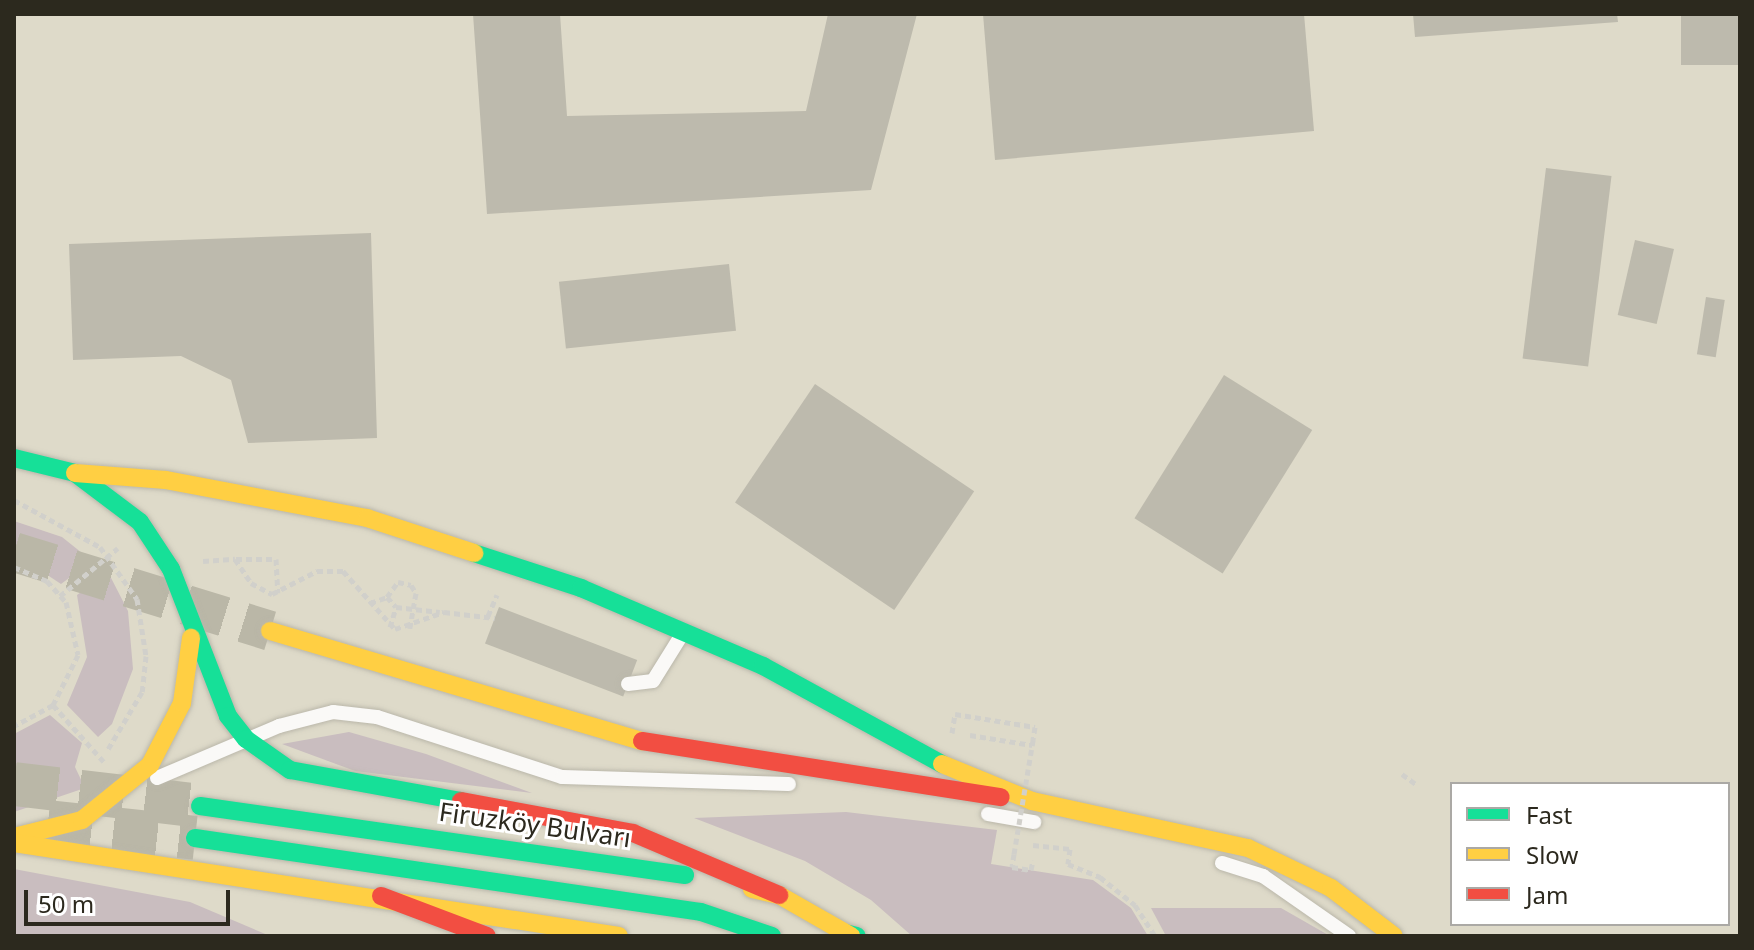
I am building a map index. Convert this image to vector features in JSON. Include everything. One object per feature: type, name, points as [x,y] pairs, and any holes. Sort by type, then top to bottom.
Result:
[{"type":"main road","points":[[14,458],[75,473],[166,480],[380,521],[684,629],[906,749],[1032,801]]},
{"type":"main road","points":[[75,473],[117,500],[156,542],[191,635],[246,739],[320,780],[633,833],[779,895]]},
{"type":"main road","points":[[270,631],[633,740],[1032,801],[1248,848],[1331,888],[1394,936]]},
{"type":"main road","points":[[14,836],[82,820],[128,789],[169,736],[190,674],[191,635]]},
{"type":"main road","name":"Firuzköy Bulvarı","points":[[200,806],[641,865],[779,895],[851,935]]},
{"type":"main road","points":[[195,838],[701,912],[772,936]]},
{"type":"main road","points":[[14,843],[381,896],[619,936]]},
{"type":"main road","points":[[381,896],[487,936]]},
{"type":"lane","points":[[628,684],[653,681],[667,668],[684,629]]},
{"type":"lane","points":[[128,789],[246,739],[333,712],[377,717],[562,777],[754,780],[1009,817],[1263,876],[1349,936]]},
{"type":"path","points":[[14,500],[64,523],[112,558],[137,599],[146,656],[130,721],[101,758]]},
{"type":"path","points":[[60,596],[112,558],[122,540]]},
{"type":"path","points":[[235,559],[251,583],[278,593],[326,569],[343,571],[390,627],[410,628],[444,612]]},
{"type":"path","points":[[190,562],[276,559],[278,593]]},
{"type":"path","points":[[14,567],[60,596],[77,628],[78,655],[53,705],[14,726]]},
{"type":"path","points":[[387,597],[391,586],[405,582],[416,593],[409,609],[410,628]]},
{"type":"path","points":[[488,616],[501,587]]},
{"type":"path","points":[[370,603],[387,597]]},
{"type":"path","points":[[387,597],[396,607],[495,618]]},
{"type":"path","points":[[390,627],[396,607]]},
{"type":"path","points":[[53,705],[109,769]]},
{"type":"path","points":[[950,742],[955,714],[1035,727],[1012,867],[1031,870],[1033,860]]},
{"type":"path","points":[[952,733],[1032,743]]},
{"type":"path","points":[[1402,774],[1416,784]]},
{"type":"path","points":[[1016,843],[1070,849],[1068,864],[1100,877],[1135,905],[1155,936]]},
{"type":"shaded area","points":[[14,521],[62,537],[92,561],[61,584],[14,553]]},
{"type":"shaded area","points":[[108,572],[128,611],[133,669],[112,724],[98,737],[67,705],[87,657],[77,595]]},
{"type":"shaded area","points":[[50,715],[82,743],[75,767],[85,788],[14,812],[14,734]]},
{"type":"shaded area","points":[[349,732],[426,754],[532,793],[355,771],[282,744]]},
{"type":"shaded area","points":[[846,812],[997,830],[991,864],[1093,880],[1131,908],[1148,936],[912,936],[871,900],[805,861],[694,818]]},
{"type":"shaded area","points":[[14,869],[190,902],[270,936],[14,936]]},
{"type":"shaded area","points":[[1151,908],[1281,908],[1330,936],[1166,936]]},
{"type":"building","points":[[473,14],[560,14],[567,116],[806,111],[828,14],[917,14],[871,190],[487,214]]},
{"type":"building","points":[[983,14],[1304,14],[1314,131],[995,160]]},
{"type":"building","points":[[1413,14],[1617,14],[1618,22],[1415,37]]},
{"type":"building","points":[[1681,14],[1740,14],[1740,65],[1681,65]]},
{"type":"building","points":[[1546,168],[1612,176],[1588,367],[1523,359]]},
{"type":"building","points":[[371,233],[377,438],[248,443],[231,380],[181,356],[73,360],[69,244]]},
{"type":"building","points":[[1635,240],[1674,249],[1657,324],[1618,315]]},
{"type":"building","points":[[729,264],[736,331],[566,349],[559,282]]},
{"type":"building","points":[[1706,297],[1725,300],[1716,357],[1697,354]]},
{"type":"building","points":[[1224,375],[1312,430],[1223,573],[1134,518]]},
{"type":"building","points":[[815,384],[974,491],[894,610],[735,503]]},
{"type":"building","points":[[499,607],[637,660],[623,696],[485,643]]},
{"type":"tunnel","points":[[14,552],[270,631]]},
{"type":"tunnel","points":[[14,784],[200,806]]},
{"type":"tunnel","points":[[48,822],[195,838]]},
{"type":"traffic: fast","points":[[14,458],[75,473],[140,522],[171,569],[228,716],[246,739],[290,770],[461,801]]},
{"type":"traffic: fast","points":[[474,553],[581,588],[763,666],[942,764]]},
{"type":"traffic: fast","points":[[200,806],[685,875]]},
{"type":"traffic: fast","points":[[195,838],[701,912],[772,936]]},
{"type":"traffic: fast","points":[[845,933],[857,936]]},
{"type":"traffic: slow","points":[[75,473],[166,480],[367,518],[474,553]]},
{"type":"traffic: slow","points":[[270,631],[642,741]]},
{"type":"traffic: slow","points":[[18,836],[82,820],[150,765],[182,703],[191,638]]},
{"type":"traffic: slow","points":[[942,764],[1032,801],[1248,848],[1331,888],[1394,936]]},
{"type":"traffic: slow","points":[[14,843],[619,936]]},
{"type":"traffic: slow","points":[[752,889],[779,895],[851,936]]},
{"type":"traffic: jam","points":[[642,741],[1001,797]]},
{"type":"traffic: jam","points":[[461,801],[633,833],[779,895]]},
{"type":"traffic: jam","points":[[381,896],[487,936]]}]
